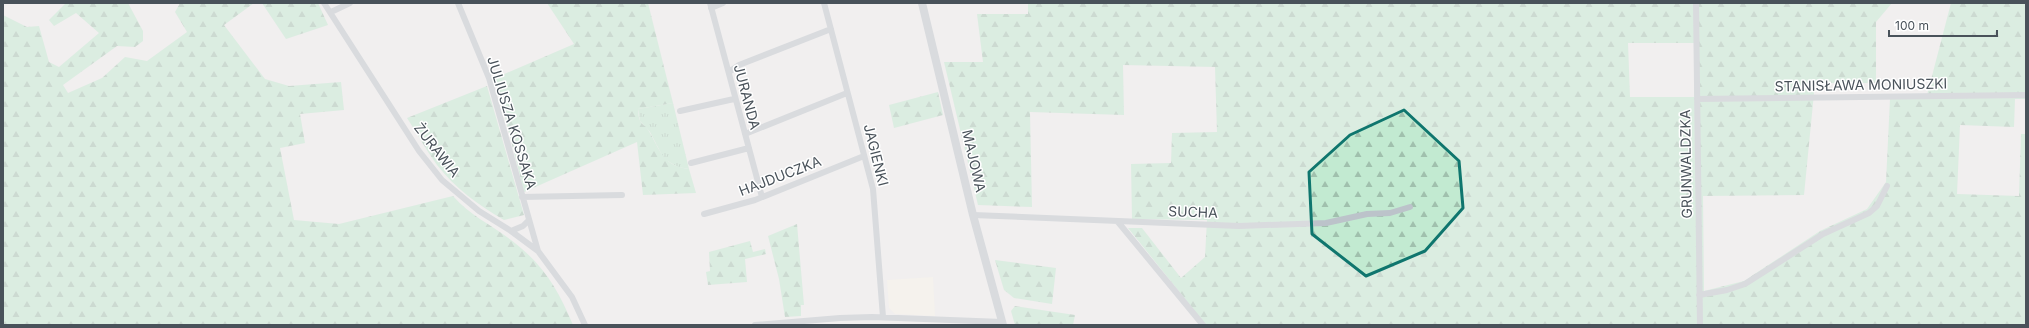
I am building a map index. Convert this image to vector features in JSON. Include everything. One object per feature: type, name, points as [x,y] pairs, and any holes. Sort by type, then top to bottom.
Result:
[{"type":"street","name":"ŻURAWIA","points":[[324,3],[419,151],[442,180],[479,211],[511,231],[538,251],[572,297],[585,325]]},
{"type":"street","points":[[331,12],[350,3]]},
{"type":"street","name":"JULIUSZA KOSSAKA","points":[[458,3],[489,78],[538,251]]},
{"type":"street","points":[[710,6],[724,3]]},
{"type":"street","name":"JAGIENKI","points":[[824,3],[873,190],[883,317]]},
{"type":"street","name":"MAJOWA","points":[[922,3],[973,215],[1002,324]]},
{"type":"street","name":"GRUNWALDZKA","points":[[1696,3],[1700,325]]},
{"type":"street","name":"JURANDA","points":[[710,6],[734,99],[762,197]]},
{"type":"street","points":[[728,72],[739,65],[831,29]]},
{"type":"street","points":[[745,134],[847,93]]},
{"type":"street","name":"STANISŁAWA MONIUSZKI","points":[[1697,99],[2026,95]]},
{"type":"street","points":[[680,111],[734,99]]},
{"type":"street","points":[[691,163],[749,148]]},
{"type":"street","name":"HAJDUCZKA","points":[[704,214],[762,197],[864,156]]},
{"type":"street","points":[[1699,295],[1727,290],[1745,284],[1823,234],[1869,213],[1877,206],[1887,186]]},
{"type":"street","points":[[522,197],[622,195]]},
{"type":"street","name":"SUCHA","points":[[973,215],[1239,226],[1326,223],[1410,207]]},
{"type":"street","points":[[511,231],[523,226],[529,220]]},
{"type":"street","points":[[1118,222],[1203,325]]},
{"type":"street","points":[[755,325],[840,318],[883,317],[1002,324]]},
{"type":"highlighted area","points":[[1404,110],[1459,161],[1463,208],[1425,251],[1366,276],[1312,234],[1309,172],[1350,135]]},
{"type":"shaded area","points":[[933,277],[935,316],[895,314],[889,308],[887,280]]},
{"type":"green space","points":[[66,3],[128,3],[143,31],[143,41],[135,47],[117,46],[63,85],[68,93],[102,78],[125,57],[147,61],[187,32],[175,12],[180,3],[254,3],[224,25],[265,79],[289,86],[341,82],[344,110],[300,114],[305,143],[280,148],[294,220],[339,224],[453,196],[466,209],[511,240],[532,258],[541,268],[555,289],[573,325],[3,325],[3,15],[27,27],[39,26],[49,62],[59,67],[99,33],[76,13],[54,26],[49,20]]},
{"type":"green space","points":[[262,3],[318,3],[328,25],[286,39]]},
{"type":"green space","points":[[547,3],[648,3],[673,103],[638,109],[639,119],[648,129],[661,153],[668,161],[674,165],[689,169],[696,193],[643,195],[637,142],[524,192],[495,78],[574,44]]},
{"type":"green space","points":[[1028,3],[1892,3],[1876,22],[1876,83],[1815,83],[1804,195],[1703,196],[1704,291],[1744,281],[1820,231],[1867,209],[1886,182],[1890,99],[1926,99],[1951,3],[2026,3],[2026,99],[2015,99],[2014,127],[1960,125],[1957,194],[2019,196],[2021,134],[2026,134],[2026,325],[1206,325],[1128,228],[1142,228],[1181,278],[1205,257],[1207,220],[1132,219],[1131,164],[1171,163],[1172,133],[1217,132],[1215,67],[1123,65],[1124,115],[1030,112],[1032,207],[978,205],[944,62],[983,62],[977,14],[1028,14]],"holes":[[[1628,43],[1694,43],[1694,97],[1630,97]]]},
{"type":"green space","points":[[487,86],[524,215],[504,220],[476,202],[451,181],[437,165],[407,118]]},
{"type":"green space","points":[[938,92],[943,115],[894,128],[889,105]]},
{"type":"green space","points":[[673,103],[689,169],[678,167],[664,159],[650,132],[640,121],[638,109]]},
{"type":"green space","points":[[797,224],[804,305],[801,305],[801,316],[785,317],[779,279],[768,236]]},
{"type":"green space","points":[[750,241],[753,252],[765,249],[766,254],[745,259],[747,282],[708,285],[706,272],[710,271],[709,252]]},
{"type":"green space","points":[[995,260],[1056,268],[1052,304],[1014,298],[1004,290]]},
{"type":"green space","points":[[1015,306],[1075,315],[1073,325],[1015,325],[1011,311]]}]
